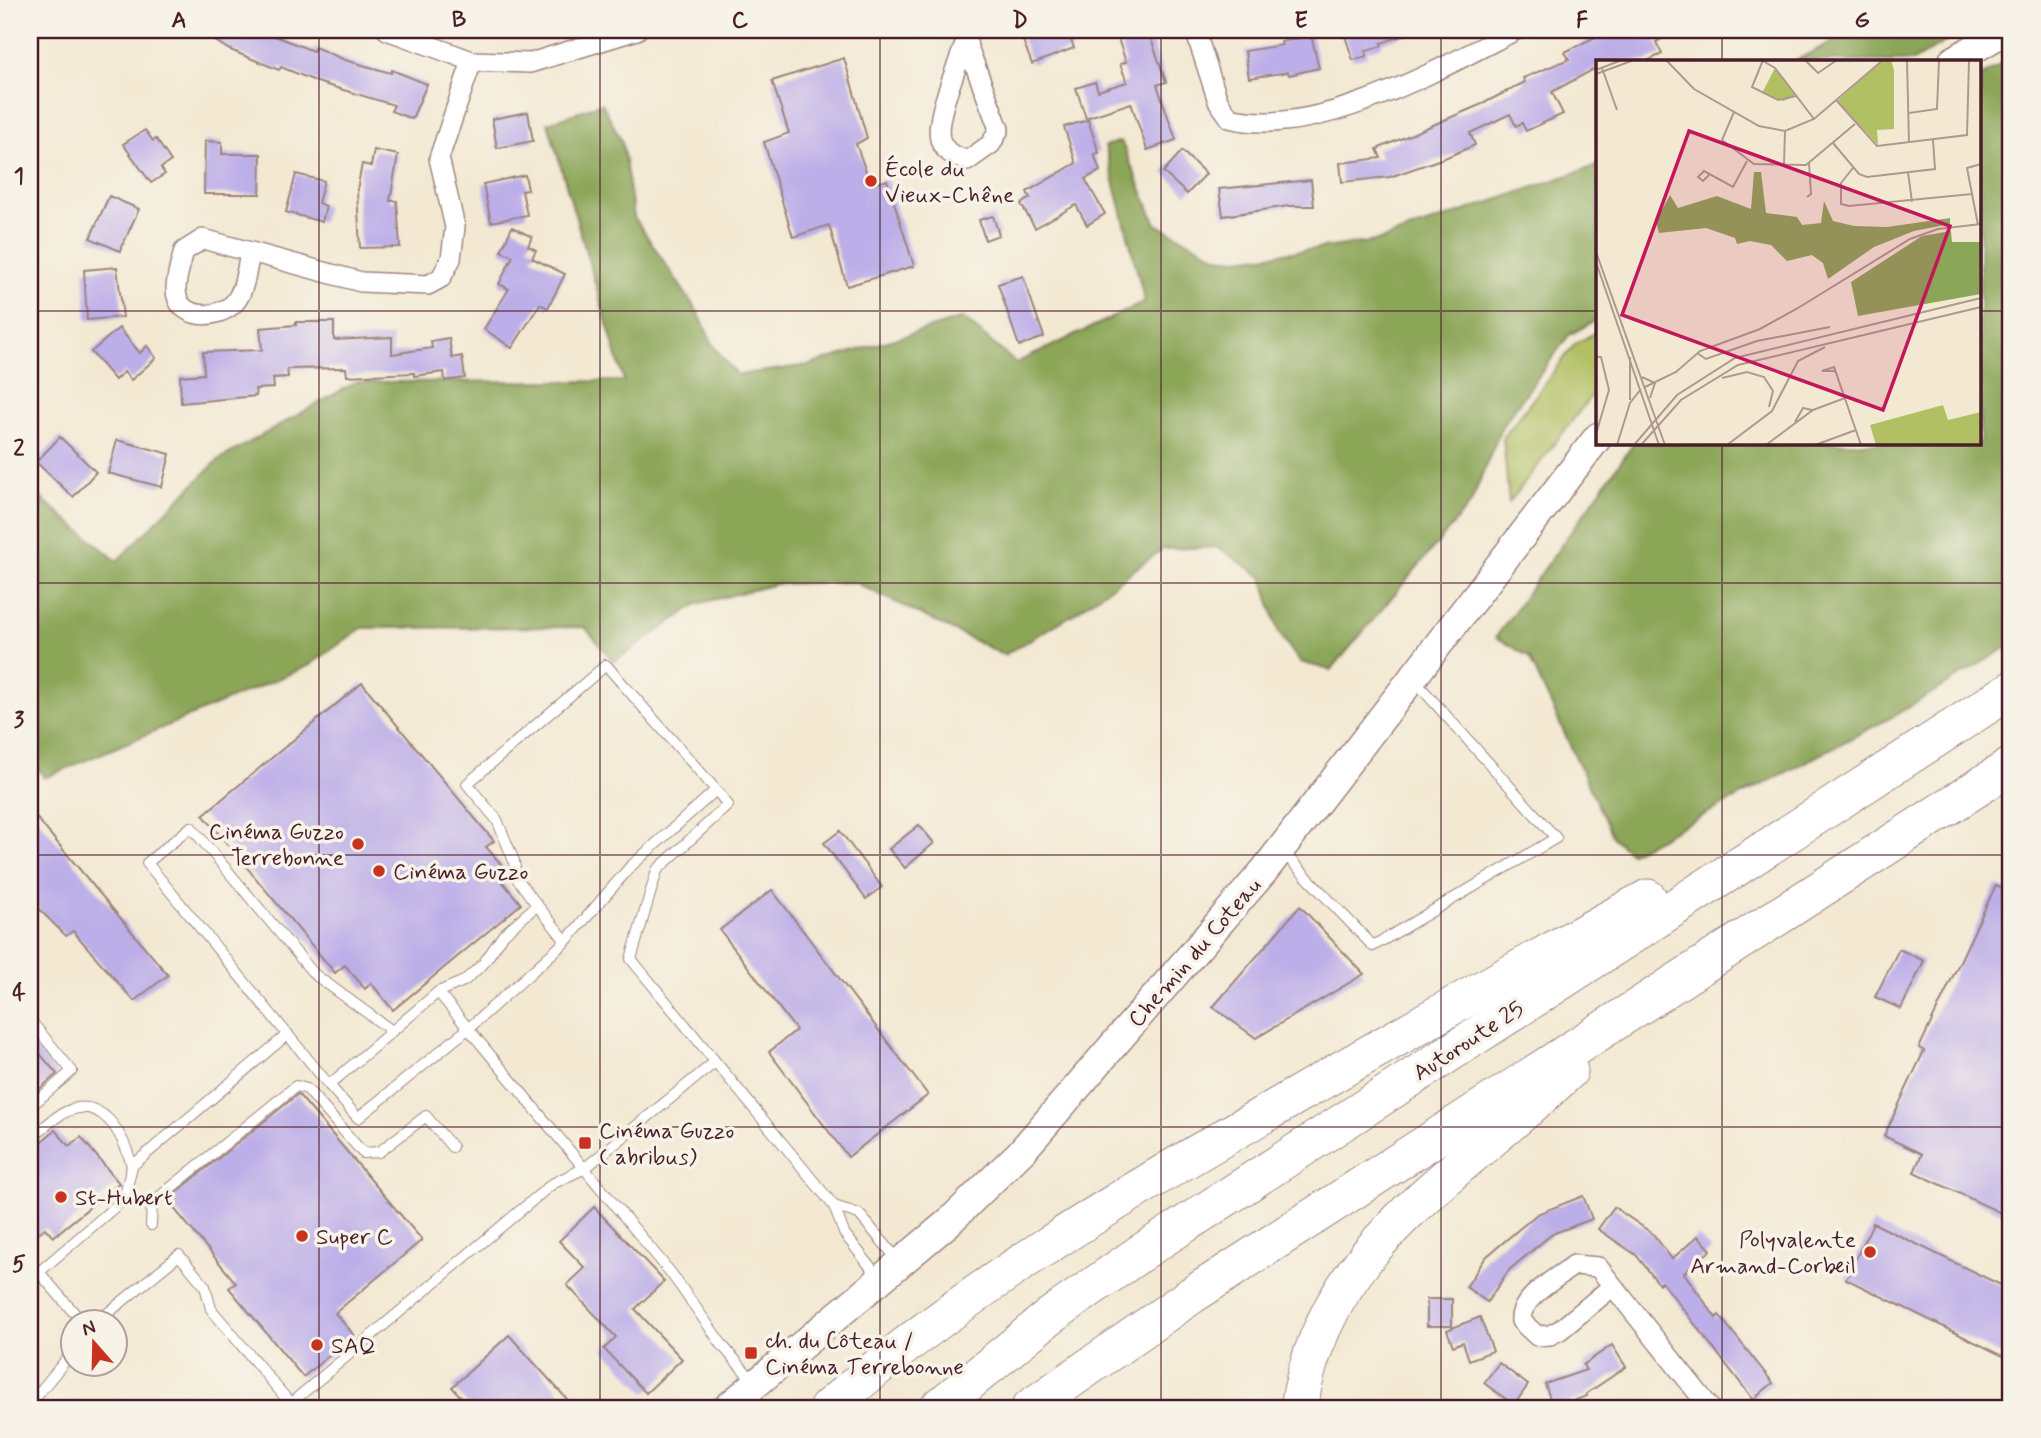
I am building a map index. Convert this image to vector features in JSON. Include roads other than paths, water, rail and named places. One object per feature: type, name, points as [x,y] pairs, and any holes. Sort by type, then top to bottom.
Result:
[{"type":"highway","name":"Autoroute 25","points":[[938,1408],[1049,1317],[1142,1252],[2011,690]]},
{"type":"highway","points":[[828,1408],[964,1301],[1110,1204],[1480,989],[1893,766]]},
{"type":"highway","points":[[1030,1408],[1192,1294],[2011,766]]},
{"type":"highway","points":[[1299,1408],[1307,1368],[1329,1313],[1376,1244],[1423,1194],[1522,1116],[1626,1015]]},
{"type":"street","points":[[387,30],[472,61],[530,63],[637,30]]},
{"type":"street","points":[[1195,30],[1218,101],[1230,118],[1252,124],[1351,107],[1416,81],[1516,30]]},
{"type":"street","points":[[1955,60],[2006,30]]},
{"type":"street","points":[[966,34],[968,47],[999,129],[991,144],[967,160],[948,153],[940,141],[939,123],[966,34]]},
{"type":"street","points":[[250,255],[361,282],[428,285],[441,278],[451,258],[455,227],[440,172],[439,158],[472,61]]},
{"type":"street","name":"Chemin du Coteau","points":[[727,1408],[966,1207],[1021,1152],[1281,850],[1596,440]]},
{"type":"street","points":[[1614,1286],[1550,1335],[1537,1336],[1521,1321],[1521,1312],[1527,1302],[1574,1265],[1598,1268],[1614,1286],[1710,1408]]},
{"type":"lane","points":[[566,942],[516,877],[513,861],[497,820],[467,784],[606,665],[728,805],[657,870],[631,959],[834,1206],[844,1233],[890,1271]]},
{"type":"lane","points":[[1281,850],[1373,946],[1556,838],[1413,679]]},
{"type":"lane","points":[[392,1031],[314,974],[191,827],[147,863],[358,1118],[469,1028],[566,942],[630,867],[716,790]]},
{"type":"lane","points":[[329,1084],[438,992],[464,981],[483,964],[504,934],[537,905]]},
{"type":"lane","points":[[438,992],[585,1168],[756,1384]]},
{"type":"lane","points":[[30,1020],[72,1071],[30,1107]]},
{"type":"lane","points":[[132,1166],[288,1034]]},
{"type":"lane","points":[[114,1308],[178,1255],[205,1286],[211,1309],[287,1406],[552,1184],[585,1168],[715,1062]]},
{"type":"lane","points":[[152,1225],[152,1203],[296,1086],[306,1089],[363,1153],[379,1152],[426,1116],[452,1147]]},
{"type":"lane","points":[[30,1139],[62,1113],[82,1109],[97,1111],[115,1125],[124,1137],[132,1166],[124,1199],[38,1272]]},
{"type":"lane","points":[[834,1206],[859,1214],[890,1271]]},
{"type":"lane","points":[[30,1263],[70,1308]]},
{"type":"lane","points":[[31,1408],[34,1394],[60,1365]]},
{"type":"place","name":"École du Vieux-Chêne","points":[[871,181]]},
{"type":"place","name":"Cinéma Guzzo Terrebonne","points":[[358,844]]},
{"type":"place","name":"Cinéma Guzzo","points":[[379,871]]},
{"type":"place","name":"Cinéma Guzzo ( abribus)","points":[[585,1143]]},
{"type":"place","name":"St-Hubert","points":[[61,1197]]},
{"type":"place","name":"Super C","points":[[302,1236]]},
{"type":"place","name":"Polyvalente Armand-Corbeil","points":[[1870,1252]]},
{"type":"place","name":"SAQ","points":[[317,1345]]},
{"type":"place","name":"ch. du Côteau / Cinéma Terrebonne","points":[[751,1353]]}]
